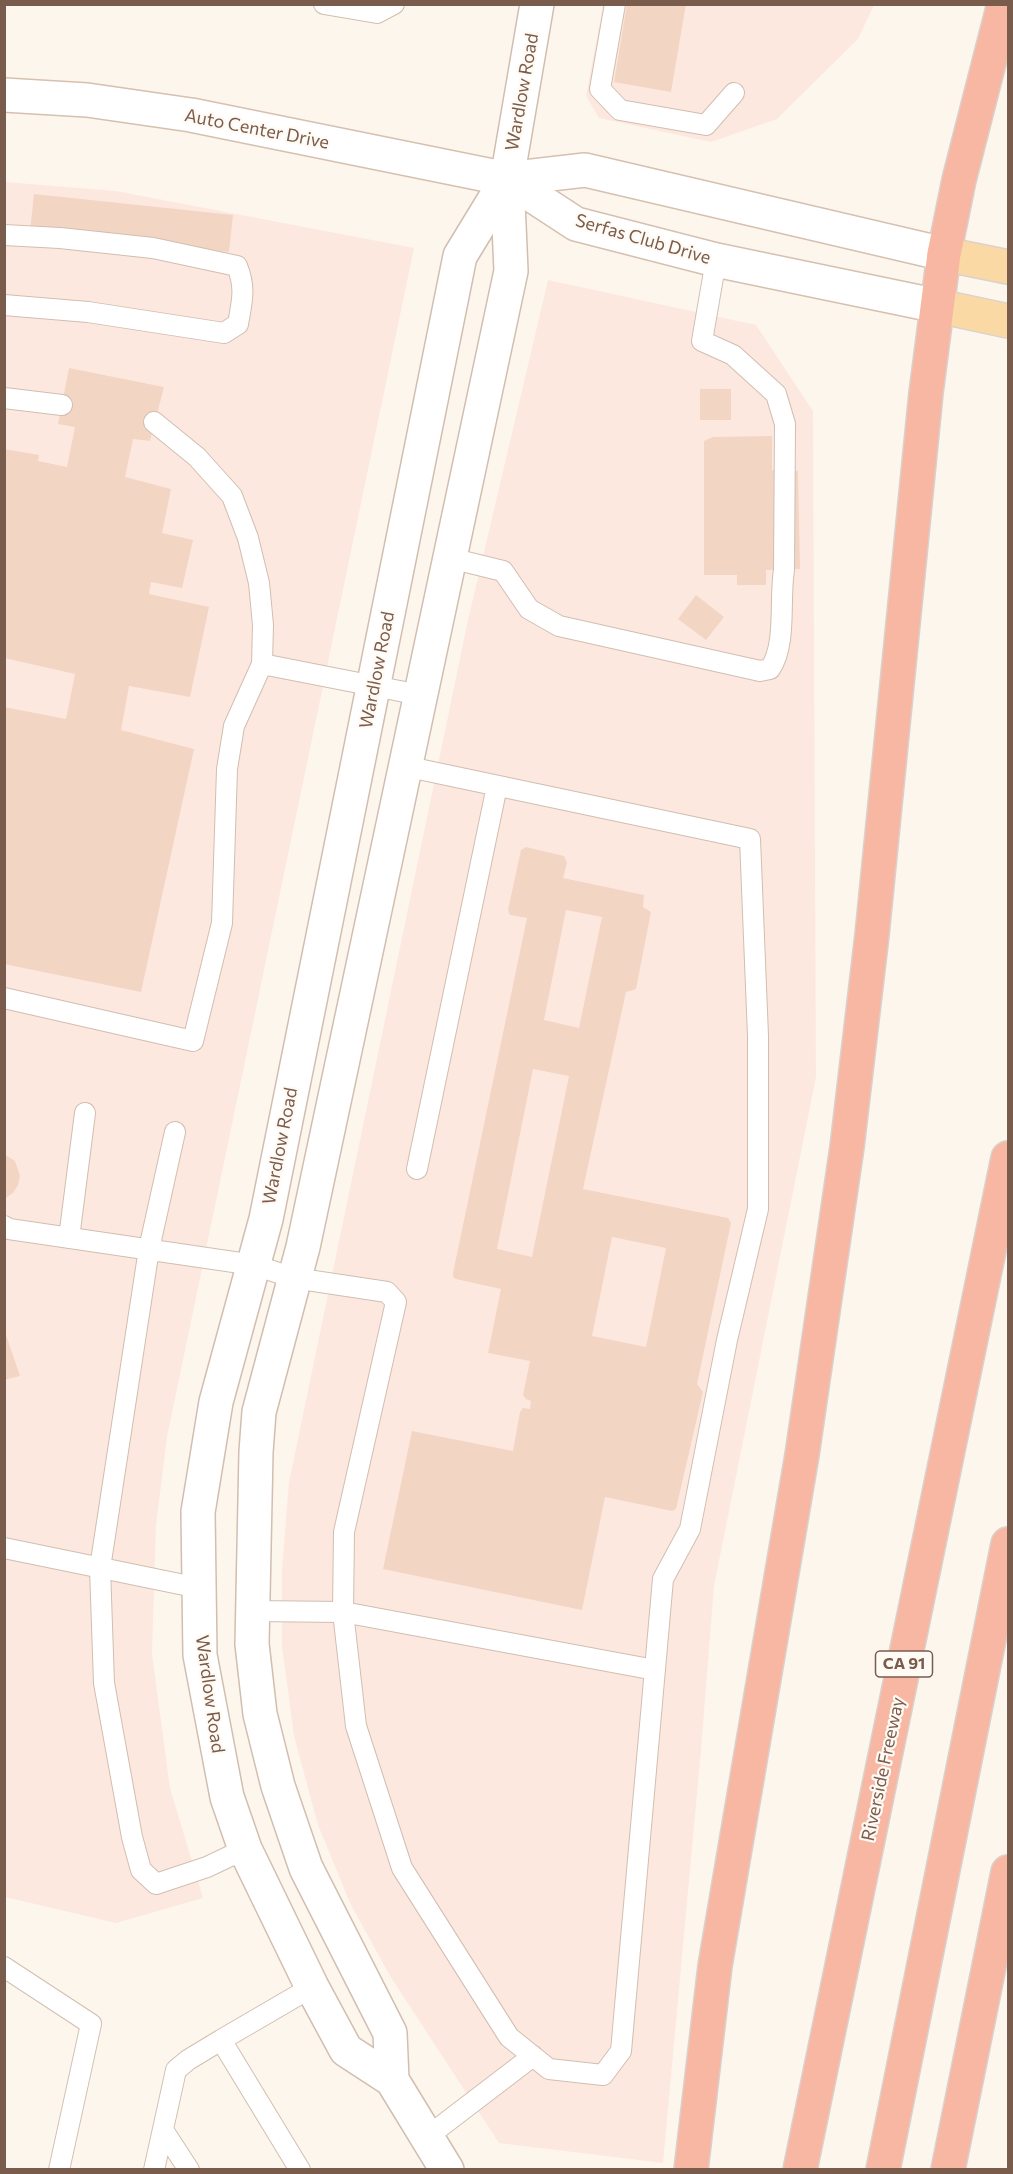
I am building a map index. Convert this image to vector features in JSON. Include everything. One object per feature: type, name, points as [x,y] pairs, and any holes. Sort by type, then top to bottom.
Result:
[{"type":"highway","points":[[691,2169],[715,1966],[802,1455],[847,1147],[872,935],[925,404],[944,254],[959,180],[1004,4]]},
{"type":"highway","name":"Riverside Freeway","points":[[800,2169],[1008,1158]]},
{"type":"highway","points":[[883,2169],[1008,1544]]},
{"type":"highway","points":[[948,2169],[1008,1872]]},
{"type":"main road","points":[[944,254],[1008,267]]},
{"type":"main road","name":"Serfas Club Drive","points":[[938,306],[1008,321]]},
{"type":"street","name":"Wardlow Road","points":[[392,2080],[390,2033],[306,1868],[278,1786],[260,1714],[252,1644],[256,1452],[259,1412],[303,1247],[511,271],[507,179],[537,4]]},
{"type":"street","name":"Auto Center Drive","points":[[4,95],[87,100],[191,115],[507,179]]},
{"type":"street","points":[[507,179],[585,170],[944,254]]},
{"type":"street","name":"Wardlow Road","points":[[447,2169],[392,2080],[346,2050],[312,1987],[245,1849],[227,1797],[200,1655],[198,1512],[216,1402],[266,1220],[460,256],[507,179]]},
{"type":"street","name":"Serfas Club Drive","points":[[507,179],[576,224],[716,260],[938,306]]},
{"type":"street","points":[[227,1797],[278,1786]]},
{"type":"lane","points":[[324,4],[377,13],[394,4]]},
{"type":"lane","points":[[615,4],[600,89],[620,110],[706,125],[734,93]]},
{"type":"lane","points":[[4,235],[60,238],[153,248],[237,266],[243,280],[243,295],[238,324],[224,333],[88,312],[4,305]]},
{"type":"lane","points":[[450,558],[503,571],[529,609],[559,626],[760,672],[770,669],[776,661],[781,627],[781,586],[784,570],[785,424],[776,394],[770,387],[733,355],[702,341],[716,260]]},
{"type":"lane","points":[[4,398],[62,405]]},
{"type":"lane","points":[[4,998],[193,1041],[222,923],[225,801],[227,769],[234,726],[262,664],[263,625],[259,583],[248,538],[232,496],[197,457],[154,422]]},
{"type":"lane","points":[[262,664],[420,695]]},
{"type":"lane","points":[[4,1226],[9,1229],[254,1265],[294,1278],[387,1292],[396,1302],[344,1532],[344,1612],[356,1726],[402,1868],[509,2037],[549,2069],[603,2075],[621,2051],[663,1579],[690,1529],[727,1340],[758,1209],[758,1036],[750,839],[404,766]]},
{"type":"lane","points":[[417,1168],[497,786]]},
{"type":"lane","points":[[69,1238],[85,1113]]},
{"type":"lane","points":[[175,1132],[149,1249],[100,1568],[104,1683],[132,1837],[141,1870],[156,1884],[207,1867],[245,1849]]},
{"type":"lane","points":[[4,1548],[199,1588]]},
{"type":"lane","points":[[252,1611],[344,1612],[655,1670]]},
{"type":"lane","points":[[4,1967],[91,2024],[59,2169]]},
{"type":"lane","points":[[154,2169],[176,2070],[188,2060],[312,1987]]},
{"type":"lane","points":[[221,2040],[300,2169]]},
{"type":"lane","points":[[427,2137],[533,2056]]},
{"type":"lane","points":[[163,2130],[189,2169]]},
{"type":"shaded area","points":[[603,5],[874,5],[858,39],[777,119],[711,142],[599,118],[586,96]]},
{"type":"shaded area","points":[[5,182],[116,191],[414,248],[167,1437],[156,1525],[152,1654],[170,1788],[203,1898],[116,1923],[5,1897]]},
{"type":"shaded area","points":[[548,280],[756,325],[813,411],[816,1077],[714,1586],[663,2163],[499,2143],[390,1976],[350,1903],[318,1825],[294,1736],[282,1646],[282,1569],[289,1482],[468,620]]},
{"type":"building","points":[[627,4],[686,4],[671,92],[614,82]]},
{"type":"building","points":[[34,194],[233,215],[229,252],[30,231]]},
{"type":"building","points":[[69,368],[164,387],[150,441],[133,439],[125,477],[171,489],[162,533],[193,540],[182,588],[151,582],[149,594],[209,607],[190,697],[129,686],[121,730],[194,749],[141,992],[4,964],[4,707],[66,719],[75,674],[4,658],[4,449],[39,455],[38,461],[67,467],[75,427],[58,424]]},
{"type":"building","points":[[700,389],[731,389],[731,420],[700,420]]},
{"type":"building","points":[[772,436],[772,470],[798,471],[800,569],[766,570],[766,585],[737,585],[737,575],[704,575],[704,441],[713,437]]},
{"type":"building","points":[[696,595],[724,617],[706,640],[678,619]]},
{"type":"building","points":[[526,847],[564,856],[567,863],[563,878],[644,895],[643,907],[651,912],[636,989],[626,992],[583,1189],[728,1218],[731,1223],[697,1384],[703,1392],[676,1509],[672,1511],[605,1497],[582,1610],[383,1569],[412,1431],[513,1451],[520,1412],[523,1408],[530,1409],[531,1401],[523,1395],[530,1361],[488,1353],[501,1289],[453,1277],[527,918],[510,915],[508,910],[521,850]],"holes":[[[566,910],[602,917],[579,1028],[544,1020]],[[533,1069],[569,1076],[532,1257],[497,1249]],[[612,1237],[666,1248],[646,1347],[592,1336]]]},
{"type":"building","points":[[4,1154],[15,1161],[20,1176],[13,1193],[4,1199]]},
{"type":"building","points":[[4,1329],[20,1376],[4,1380]]}]
